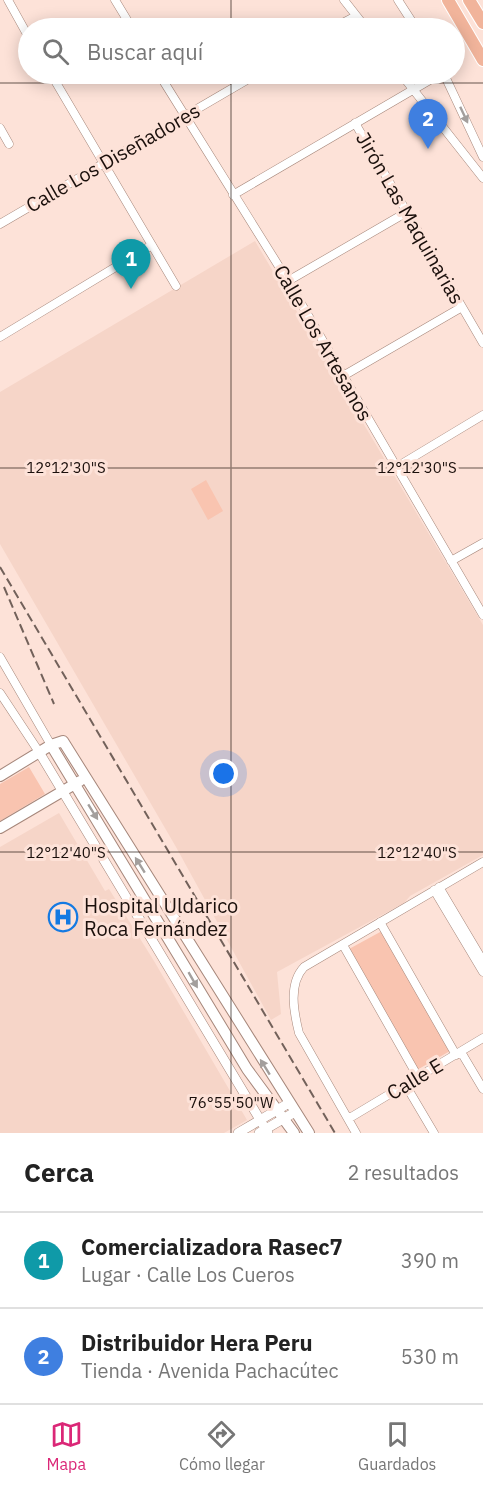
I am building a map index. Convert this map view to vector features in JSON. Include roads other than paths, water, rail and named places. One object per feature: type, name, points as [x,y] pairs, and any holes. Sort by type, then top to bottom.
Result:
[{"type":"main road","points":[[448,0],[458,18]]},
{"type":"main road","points":[[469,0],[483,23]]},
{"type":"main road","points":[[465,29],[483,60]]},
{"type":"main road","points":[[0,776],[51,745],[63,741],[309,1133]]},
{"type":"main road","points":[[51,745],[132,875],[247,1069],[294,1133]]},
{"type":"main road","points":[[0,828],[86,777]]},
{"type":"street","points":[[8,0],[18,18]]},
{"type":"street","points":[[115,0],[126,18]]},
{"type":"street","points":[[344,0],[358,18]]},
{"type":"street","points":[[398,0],[410,18]]},
{"type":"street","points":[[351,18],[356,15]]},
{"type":"street","points":[[57,84],[176,286]]},
{"type":"street","name":"Calle Los Artesanos","points":[[165,84],[288,281],[395,468],[483,615]]},
{"type":"street","name":"Calle Los Diseñadores","points":[[0,225],[240,84]]},
{"type":"street","points":[[410,84],[483,178]]},
{"type":"street","points":[[233,195],[423,84]]},
{"type":"street","points":[[447,84],[483,157]]},
{"type":"street","name":"Jirón Las Maquinarias","points":[[355,123],[483,343]]},
{"type":"street","points":[[0,128],[9,144]]},
{"type":"street","points":[[288,281],[407,212]]},
{"type":"street","points":[[0,337],[152,245]]},
{"type":"street","points":[[343,376],[462,307]]},
{"type":"street","points":[[395,468],[483,415]]},
{"type":"street","points":[[451,561],[483,543]]},
{"type":"street","points":[[0,657],[51,745]]},
{"type":"street","points":[[0,694],[39,752],[260,1120],[264,1132],[281,1113]]},
{"type":"street","points":[[356,1133],[299,1033],[295,989],[299,972],[483,862]]},
{"type":"street","points":[[437,888],[483,961]]},
{"type":"street","points":[[437,888],[483,972]]},
{"type":"street","points":[[380,922],[458,1053],[483,1089]]},
{"type":"street","points":[[343,945],[418,1077]]},
{"type":"street","name":"Calle E","points":[[348,1119],[483,1038]]},
{"type":"street","points":[[405,1084],[434,1133]]},
{"type":"street","points":[[238,1133],[260,1120],[292,1107]]},
{"type":"railway","points":[[0,567],[335,1133]]},
{"type":"railway","points":[[4,587],[54,704]]},
{"type":"place","name":"Distribuidor Hera Peru","points":[[428,149]]},
{"type":"place","name":"Comercializadora Rasec7","points":[[131,289]]},
{"type":"place","name":"Hospital Uldarico Roca Fernández","points":[[63,917]]}]
